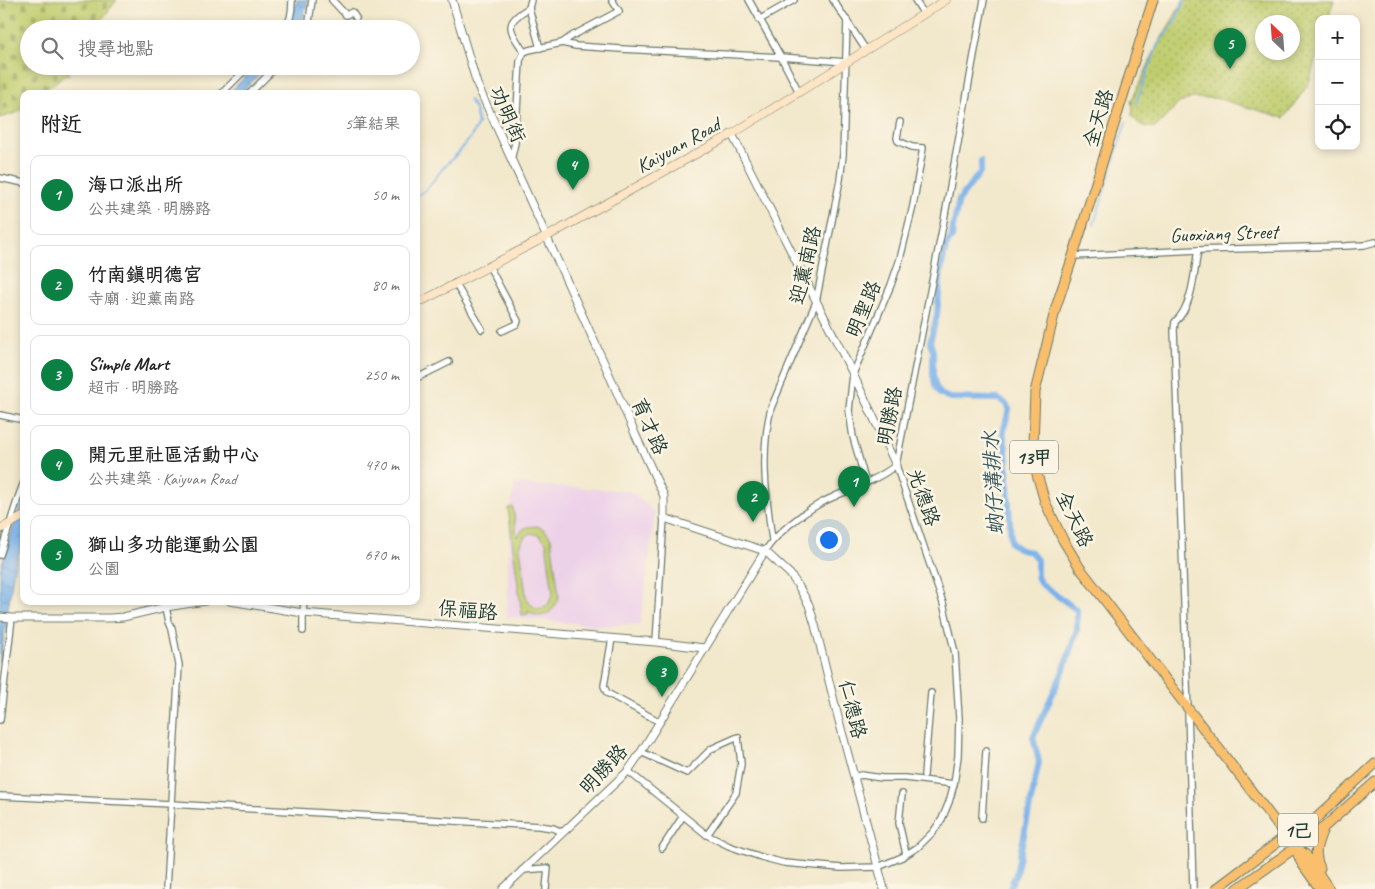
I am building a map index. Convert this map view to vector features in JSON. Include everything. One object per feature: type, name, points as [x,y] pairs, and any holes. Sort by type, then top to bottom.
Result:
[{"type":"main road","name":"Kaiyuan Road","points":[[420,302],[546,236],[732,134],[946,0]]},
{"type":"main road","name":"全天路","points":[[1153,0],[1056,307],[1035,392],[1032,444],[1037,474],[1045,502],[1063,540],[1080,568],[1295,847]]},
{"type":"main road","points":[[0,529],[20,518]]},
{"type":"main road","name":"1己","points":[[1216,889],[1286,836],[1311,823],[1375,764]]},
{"type":"main road","name":"1己","points":[[1237,889],[1323,828],[1375,782]]},
{"type":"main road","points":[[1323,828],[1317,843],[1315,858],[1329,889]]},
{"type":"main road","name":"13甲","points":[[1295,847],[1301,862],[1320,889]]},
{"type":"main road","name":"13甲","points":[[1295,847],[1306,855],[1329,889]]},
{"type":"street","points":[[289,20],[292,0]]},
{"type":"street","points":[[309,20],[312,0]]},
{"type":"street","points":[[332,0],[346,16],[352,12],[356,18]]},
{"type":"street","name":"功明街","points":[[452,0],[477,84],[546,236]]},
{"type":"street","points":[[531,0],[529,8],[540,48]]},
{"type":"street","points":[[524,52],[562,43],[619,11],[612,0]]},
{"type":"street","points":[[748,0],[799,92]]},
{"type":"street","points":[[760,20],[794,0]]},
{"type":"street","points":[[833,0],[866,50]]},
{"type":"street","points":[[915,0],[924,14]]},
{"type":"street","name":"明勝路","points":[[502,889],[628,771],[642,752],[704,648],[772,540],[820,504],[866,484],[896,465],[944,220],[984,0]]},
{"type":"street","points":[[524,52],[511,32],[510,26],[513,19],[529,8]]},
{"type":"street","name":"迎薰南路","points":[[772,540],[765,485],[767,422],[771,408],[816,302],[840,180],[843,155],[847,20]]},
{"type":"street","points":[[562,43],[576,46],[846,62]]},
{"type":"street","points":[[511,160],[516,143],[520,61],[524,52]]},
{"type":"street","points":[[225,90],[240,75]]},
{"type":"street","points":[[253,90],[268,75]]},
{"type":"street","name":"明聖路","points":[[866,484],[849,410],[853,374],[900,260],[913,206],[923,148],[898,141],[900,122]]},
{"type":"street","name":"光德路","points":[[732,134],[853,374],[896,465],[943,604],[955,653],[959,719],[958,756],[949,802],[942,819],[933,832],[918,847],[878,868]]},
{"type":"street","points":[[0,178],[20,182]]},
{"type":"street","name":"育才路","points":[[546,236],[664,496],[656,642]]},
{"type":"street","name":"Guoxiang Street","points":[[1073,256],[1345,246],[1364,245],[1375,242]]},
{"type":"street","points":[[1193,889],[1174,330],[1175,322],[1180,317],[1191,294],[1198,250]]},
{"type":"street","points":[[489,266],[518,321],[517,324],[502,331]]},
{"type":"street","points":[[455,284],[482,329]]},
{"type":"street","points":[[420,377],[449,362]]},
{"type":"street","points":[[0,415],[20,419]]},
{"type":"street","points":[[0,556],[20,494]]},
{"type":"street","points":[[664,518],[765,551]]},
{"type":"street","name":"仁德路","points":[[765,551],[790,574],[809,605],[884,889]]},
{"type":"street","points":[[0,617],[110,618],[179,605]]},
{"type":"street","name":"保福路","points":[[254,605],[303,613],[612,638],[704,648]]},
{"type":"street","points":[[303,631],[304,605]]},
{"type":"street","points":[[166,607],[179,665],[166,889]]},
{"type":"street","points":[[0,720],[12,618]]},
{"type":"street","points":[[612,638],[604,686],[606,693],[660,722]]},
{"type":"street","points":[[924,775],[931,693]]},
{"type":"street","points":[[642,752],[687,773],[711,749],[738,737],[741,764],[736,793],[707,835]]},
{"type":"street","points":[[982,818],[986,752]]},
{"type":"street","points":[[628,771],[707,835],[729,846],[784,863],[841,868],[878,868]]},
{"type":"street","points":[[854,777],[861,775],[954,784]]},
{"type":"street","points":[[902,794],[899,824],[906,854]]},
{"type":"street","points":[[0,796],[171,804],[539,826],[553,828],[562,832]]},
{"type":"street","points":[[662,848],[683,816]]},
{"type":"street","points":[[522,870],[548,868],[546,889]]},
{"type":"shaded area","points":[[515,484],[631,491],[655,513],[640,624],[600,626],[507,617],[510,511]]},
{"type":"green space","points":[[0,0],[117,0],[101,20],[20,20],[20,75],[67,75],[45,90],[20,90],[20,110],[16,113],[0,118]]},
{"type":"green space","points":[[1184,0],[1334,0],[1329,15],[1315,15],[1315,62],[1308,85],[1284,118],[1216,98],[1193,98],[1179,103],[1156,127],[1148,127],[1142,125],[1132,116],[1133,107],[1131,102],[1158,44]]},
{"type":"green space","points":[[513,507],[517,537],[523,529],[537,526],[545,530],[551,538],[559,596],[551,611],[543,616],[538,616],[527,610],[528,614],[522,615],[508,508]],"holes":[[[531,533],[539,535],[546,542],[553,593],[548,605],[539,609],[534,607],[526,596],[520,547],[525,536]]]},
{"type":"water","points":[[297,0],[308,0],[302,20],[291,20]]},
{"type":"water","points":[[247,75],[258,75],[244,90],[232,90]]},
{"type":"water","points":[[20,507],[20,551],[14,568],[0,663],[0,570]]},
{"type":"waterway","points":[[1136,103],[1158,44],[1174,24],[1184,0]]},
{"type":"waterway","points":[[420,193],[427,189],[443,168],[459,152],[471,137],[478,124],[475,109],[469,100]]},
{"type":"waterway","points":[[1094,224],[1126,122]]},
{"type":"waterway","name":"蚋仔溝排水","points":[[981,161],[981,171],[959,200],[952,237],[946,246],[941,270],[937,315],[930,342],[933,351],[935,385],[940,394],[950,398],[998,399],[1005,403],[1009,409],[1003,433],[1006,449],[1011,543],[1021,550],[1031,552],[1037,560],[1037,576],[1040,583],[1077,610],[1077,630],[1064,669],[1033,737],[1039,762],[1016,874],[1009,889]]},
{"type":"place","name":"獅山多功能運動公園","points":[[1230,69]]},
{"type":"place","name":"開元里社區活動中心","points":[[573,190]]},
{"type":"place","name":"海口派出所","points":[[854,507]]},
{"type":"place","name":"竹南鎮明德宮","points":[[753,522]]},
{"type":"place","name":"Simple Mart","points":[[662,697]]}]
